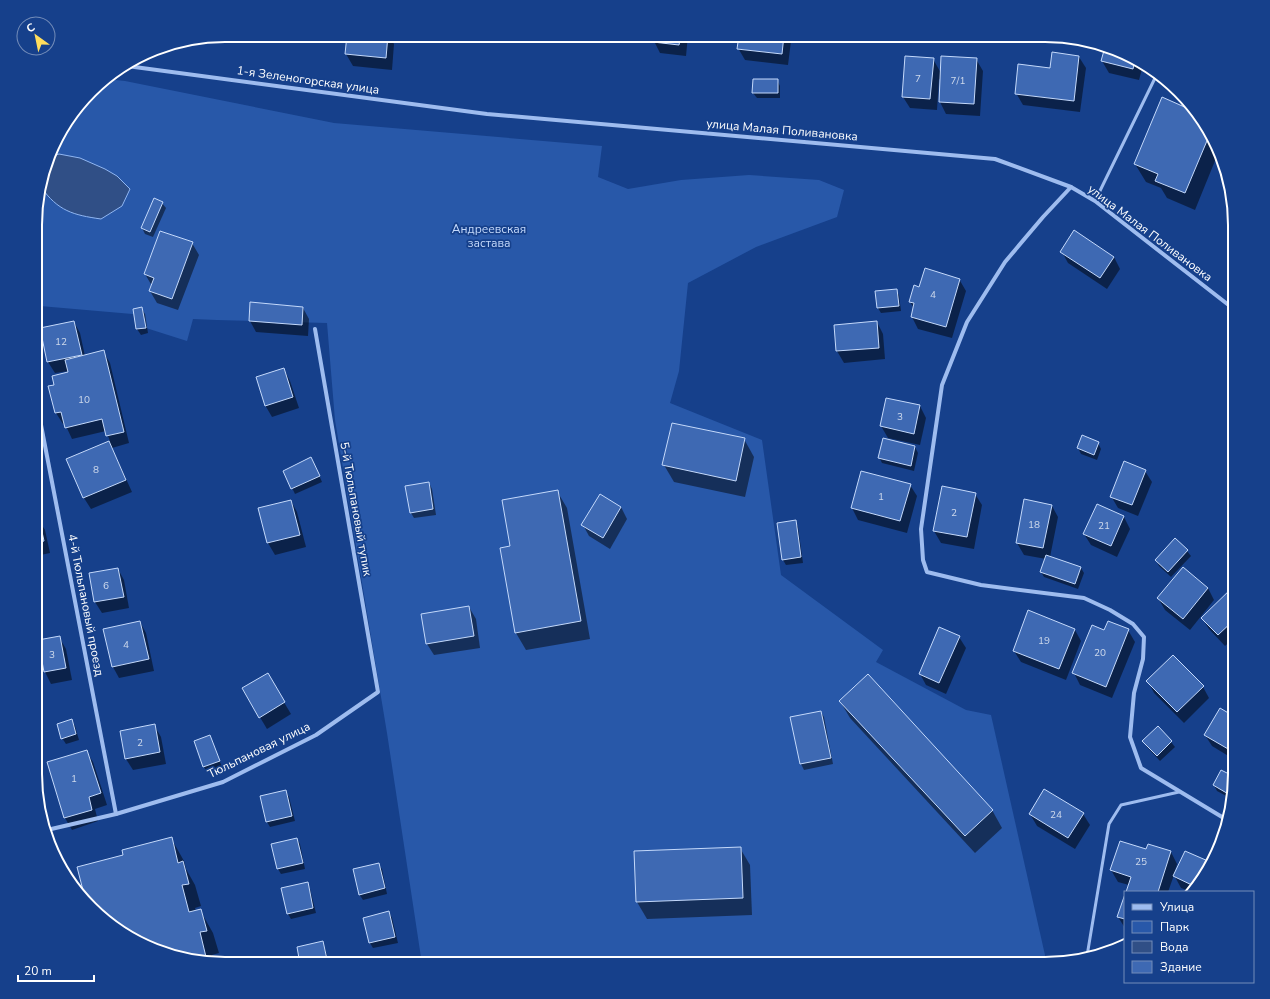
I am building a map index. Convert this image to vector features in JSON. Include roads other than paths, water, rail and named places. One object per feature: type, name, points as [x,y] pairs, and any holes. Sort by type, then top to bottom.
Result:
[{"type":"street","name":"1-я Зеленогорская улица","points":[[133,67],[486,114]]},
{"type":"street","name":"улица Малая Поливановка","points":[[486,114],[995,159],[1071,187],[1095,201],[1228,305]]},
{"type":"street","name":"улица Малая Поливановка","points":[[1071,187],[1042,217],[1005,262],[967,322],[947,371],[942,385],[921,529],[923,560],[927,572],[981,585],[1084,598],[1110,610],[1133,624],[1144,637],[1143,659],[1134,693],[1130,737],[1141,768],[1223,817]]},
{"type":"street","name":"5-й Тюльпановый тупик","points":[[315,330],[378,692]]},
{"type":"street","name":"4-й Тюльпановый проезд","points":[[42,430],[116,814]]},
{"type":"street","name":"Тюльпановая улица","points":[[51,829],[116,814],[223,782],[316,735],[378,692]]},
{"type":"lane","points":[[1095,201],[1154,78]]},
{"type":"lane","points":[[1089,952],[1109,824],[1121,804],[1179,792]]},
{"type":"water","points":[[59,154],[80,158],[117,176],[130,189],[122,206],[101,219],[82,216],[60,207],[45,193],[48,178],[56,155]]},
{"type":"park label","name":"Андреевская застава","points":[[489,236]]}]
